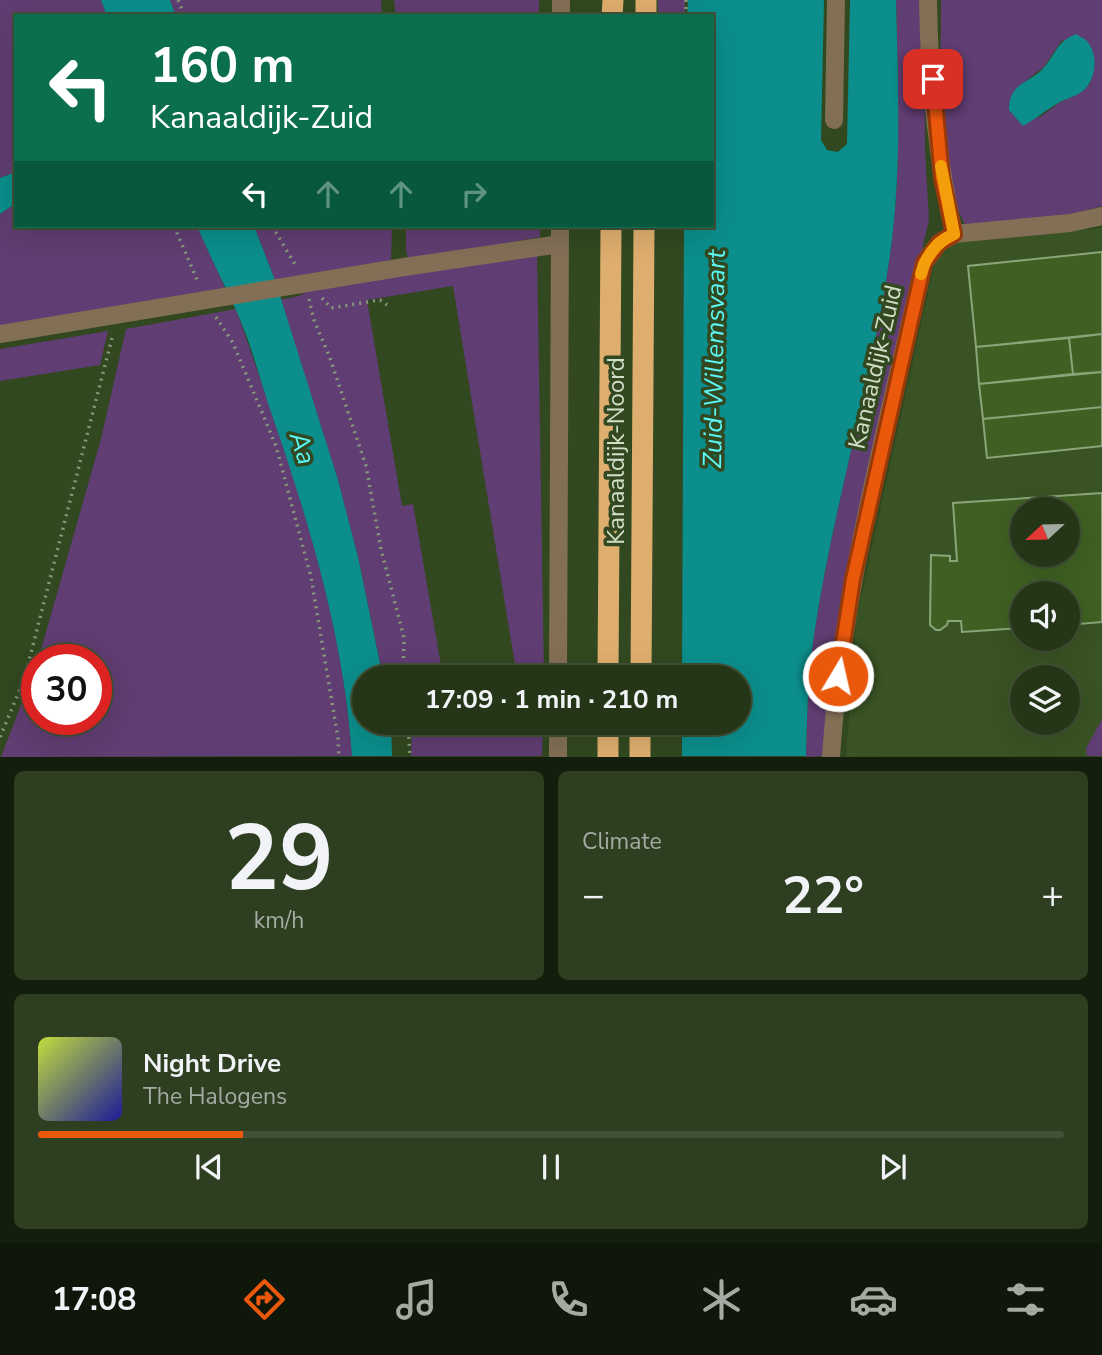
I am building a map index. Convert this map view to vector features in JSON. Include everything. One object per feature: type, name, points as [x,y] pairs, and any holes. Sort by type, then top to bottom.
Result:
[{"type":"highway","name":"Kanaaldijk-Noord","points":[[608,665],[611,228]]},
{"type":"highway","name":"Kanaaldijk-Noord","points":[[641,665],[644,228]]},
{"type":"highway","points":[[608,735],[608,757]]},
{"type":"highway","points":[[640,735],[640,757]]},
{"type":"street","points":[[834,120],[835,0]]},
{"type":"street","points":[[928,0],[942,178],[954,234],[1070,223],[1102,215]]},
{"type":"street","name":"Kanaaldijk-Zuid","points":[[831,757],[838,676],[853,579],[924,263],[939,243],[954,234]]},
{"type":"street","points":[[0,334],[286,287],[560,235],[558,665]]},
{"type":"street","points":[[558,735],[558,757]]},
{"type":"path","points":[[175,228],[213,299],[276,446],[312,577],[339,757]]},
{"type":"path","points":[[273,228],[307,283],[331,308],[380,300],[387,305]]},
{"type":"path","points":[[307,283],[314,320],[330,358],[366,466],[381,549],[404,638],[403,665]]},
{"type":"path","points":[[0,737],[24,680],[118,315]]},
{"type":"path","points":[[409,735],[410,757]]},
{"type":"shaded area","points":[[0,0],[101,0],[106,14],[14,14],[14,173],[0,178]]},
{"type":"shaded area","points":[[170,0],[381,0],[382,14],[175,14]]},
{"type":"shaded area","points":[[394,0],[539,0],[539,14],[396,14]]},
{"type":"shaded area","points":[[658,0],[685,0],[685,14],[658,14]]},
{"type":"shaded area","points":[[896,0],[924,0],[925,149],[929,220],[847,566],[822,756],[806,757],[814,635],[831,540],[873,350],[894,223],[898,159]]},
{"type":"shaded area","points":[[941,0],[1102,0],[1102,206],[1076,213],[985,227],[972,227],[964,223],[952,193],[944,147]],"holes":[[[1062,40],[1095,63],[1090,83],[1083,91],[1059,103],[1040,117],[1020,122],[1023,83],[1044,67]]]},
{"type":"shaded area","points":[[14,204],[14,228],[198,228],[226,290],[0,327],[0,214]]},
{"type":"shaded area","points":[[255,228],[392,228],[391,264],[276,283]]},
{"type":"shaded area","points":[[406,228],[540,228],[540,237],[409,261]]},
{"type":"shaded area","points":[[1102,228],[1102,756],[846,757],[856,620],[935,261],[955,243]]},
{"type":"shaded area","points":[[537,252],[544,665],[515,665],[453,286],[367,300],[402,506],[413,504],[441,665],[380,665],[358,557],[338,480],[280,300],[299,296],[314,287]]},
{"type":"shaded area","points":[[236,309],[292,474],[324,585],[337,642],[352,756],[1,757],[21,705],[21,735],[112,735],[112,644],[43,644],[101,439],[126,329]]},
{"type":"shaded area","points":[[108,331],[100,365],[0,381],[0,349]]},
{"type":"shaded area","points":[[1102,719],[1102,756],[1087,756],[1086,748]]},
{"type":"shaded area","points":[[412,735],[543,735],[542,756],[411,756]]},
{"type":"water","points":[[101,0],[170,0],[175,14],[106,14]]},
{"type":"water","name":"Zuid-Willemsvaart","points":[[688,0],[824,0],[821,140],[827,150],[838,152],[847,144],[850,0],[896,0],[898,159],[894,223],[873,350],[831,540],[814,635],[806,756],[682,756],[682,735],[751,735],[751,665],[682,665],[684,228],[714,228],[714,14],[687,14]]},
{"type":"water","points":[[1076,34],[1088,42],[1094,55],[1091,80],[1081,92],[1023,126],[1009,110],[1013,93],[1046,65],[1061,44]]},
{"type":"water","points":[[14,173],[14,204],[0,214],[0,178]]},
{"type":"water","name":"Aa","points":[[198,228],[255,228],[276,283],[338,480],[358,557],[380,665],[352,665],[352,735],[391,735],[392,756],[352,756],[341,667],[323,580],[245,333]]},
{"type":"building","points":[[1102,252],[1102,334],[976,347],[968,266]]},
{"type":"building","points":[[1102,334],[1102,372],[1073,374],[1069,338]]},
{"type":"building","points":[[1069,338],[1073,374],[979,384],[976,347]]},
{"type":"building","points":[[1102,372],[1102,407],[983,419],[979,384]]},
{"type":"building","points":[[1102,407],[1102,446],[987,458],[983,419]]},
{"type":"building","points":[[1102,493],[1102,622],[1080,624],[1080,581],[1010,581],[1010,629],[962,632],[961,621],[948,621],[947,625],[936,630],[930,625],[931,555],[950,556],[950,561],[957,561],[953,503],[1010,499],[1010,567],[1080,567],[1080,497],[1042,497]]},
{"type":"slow traffic","points":[[921,274],[932,250],[954,234],[941,166]]},
{"type":"route","points":[[838,676],[853,579],[924,263],[939,243],[954,234],[942,178],[933,79]]}]
